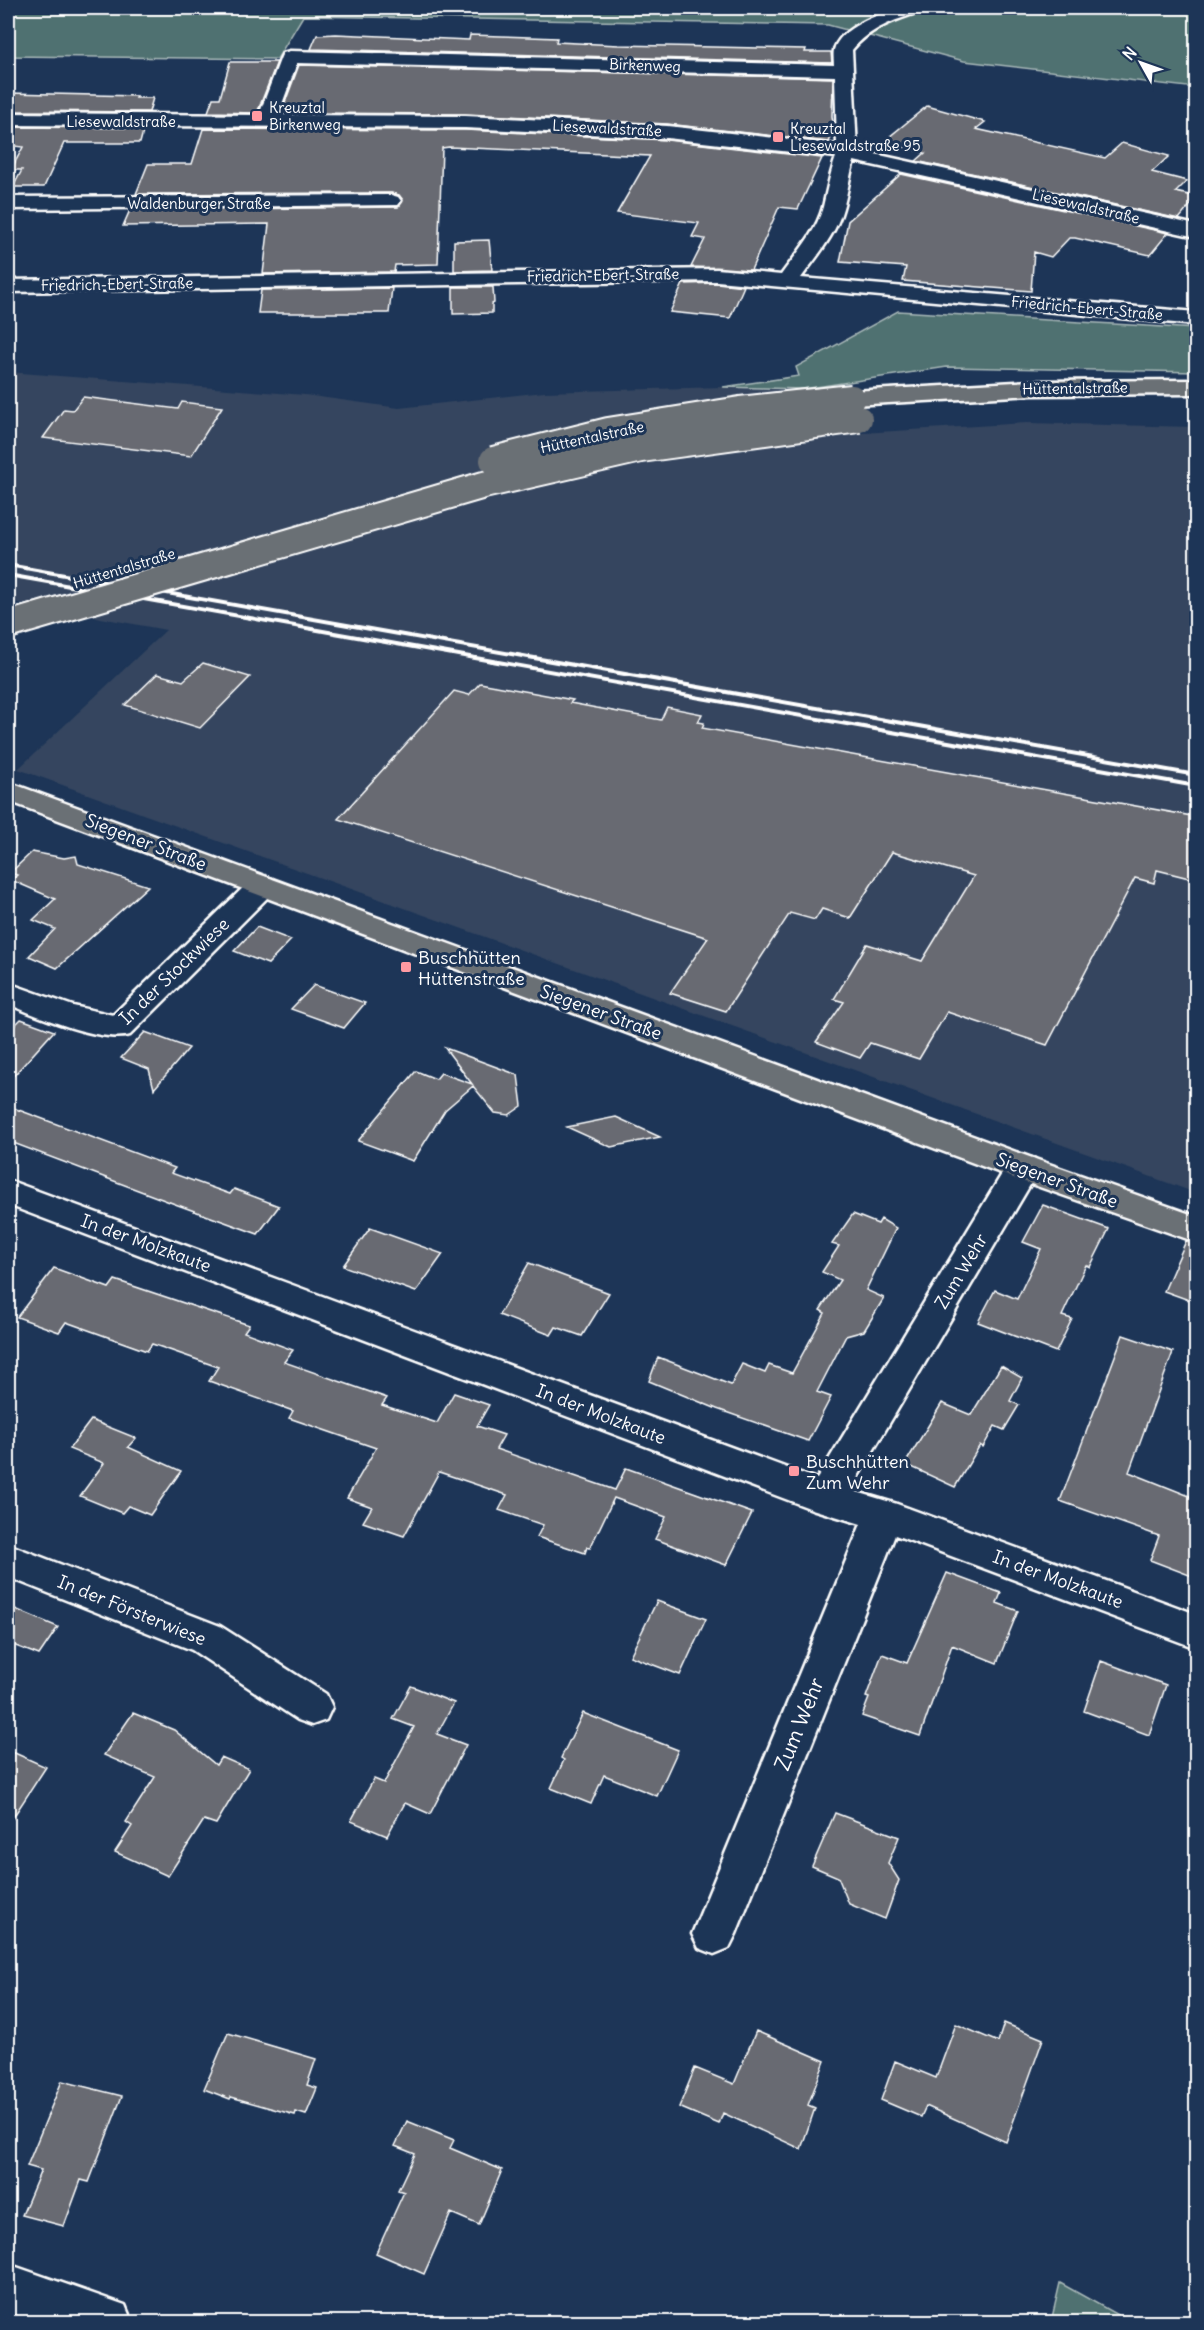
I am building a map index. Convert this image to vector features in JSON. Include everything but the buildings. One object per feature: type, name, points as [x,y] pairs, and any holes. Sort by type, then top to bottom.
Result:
[{"type":"main road","name":"Hüttentalstraße","points":[[8,626],[483,485],[641,449],[855,409],[1032,388],[1197,387]]},
{"type":"main road","name":"Hüttentalstraße","points":[[475,464],[608,431],[740,410],[1032,410],[1197,406]]},
{"type":"main road","name":"Hüttentalstraße","points":[[8,603],[281,521]]},
{"type":"main road","name":"Siegener Straße","points":[[8,791],[1023,1167],[1197,1229]]},
{"type":"street","points":[[788,281],[830,220],[847,153],[843,50],[855,35],[872,23],[913,8]]},
{"type":"street","name":"Birkenweg","points":[[266,122],[290,57],[844,71]]},
{"type":"street","name":"Liesewaldstraße","points":[[8,119],[554,125],[667,132],[822,148],[1197,231]]},
{"type":"street","name":"Waldenburger Straße","points":[[8,203],[186,204],[391,201]]},
{"type":"street","name":"Friedrich-Ebert-Straße","points":[[8,286],[657,274],[717,275],[1197,319]]},
{"type":"street","name":"In der Stockwiese","points":[[8,993],[66,1015],[119,1027],[262,886]]},
{"type":"street","name":"Zum Wehr","points":[[825,1498],[1023,1167]]},
{"type":"street","name":"In der Molzkaute","points":[[8,1192],[825,1498],[884,1515],[1197,1631]]},
{"type":"street","name":"Zum Wehr","points":[[714,1934],[884,1515]]},
{"type":"street","name":"In der Försterwiese","points":[[8,1560],[206,1638],[312,1707]]},
{"type":"street","points":[[21,2302],[108,2322]]},
{"type":"shaded area","points":[[8,372],[305,395],[399,408],[544,392],[723,387],[803,389],[829,435],[1027,423],[1196,427],[1196,1193],[18,769],[166,630],[8,601]]},
{"type":"green space","points":[[8,8],[1196,8],[1196,88],[964,61],[828,25],[303,16],[277,59],[8,56]]},
{"type":"green space","points":[[898,311],[1196,329],[1196,372],[947,367],[803,389],[723,387],[799,376],[796,367]]},
{"type":"green space","points":[[1060,2283],[1130,2322],[1051,2322]]},
{"type":"railway","points":[[8,565],[1196,775]]},
{"type":"railway","points":[[8,575],[1196,786]]},
{"type":"place","name":"Kreuztal Birkenweg","points":[[257,116]]},
{"type":"place","name":"Kreuztal Liesewaldstraße 95","points":[[778,137]]},
{"type":"place","name":"Buschhütten Hüttenstraße","points":[[406,967]]},
{"type":"place","name":"Buschhütten Zum Wehr","points":[[794,1471]]}]
